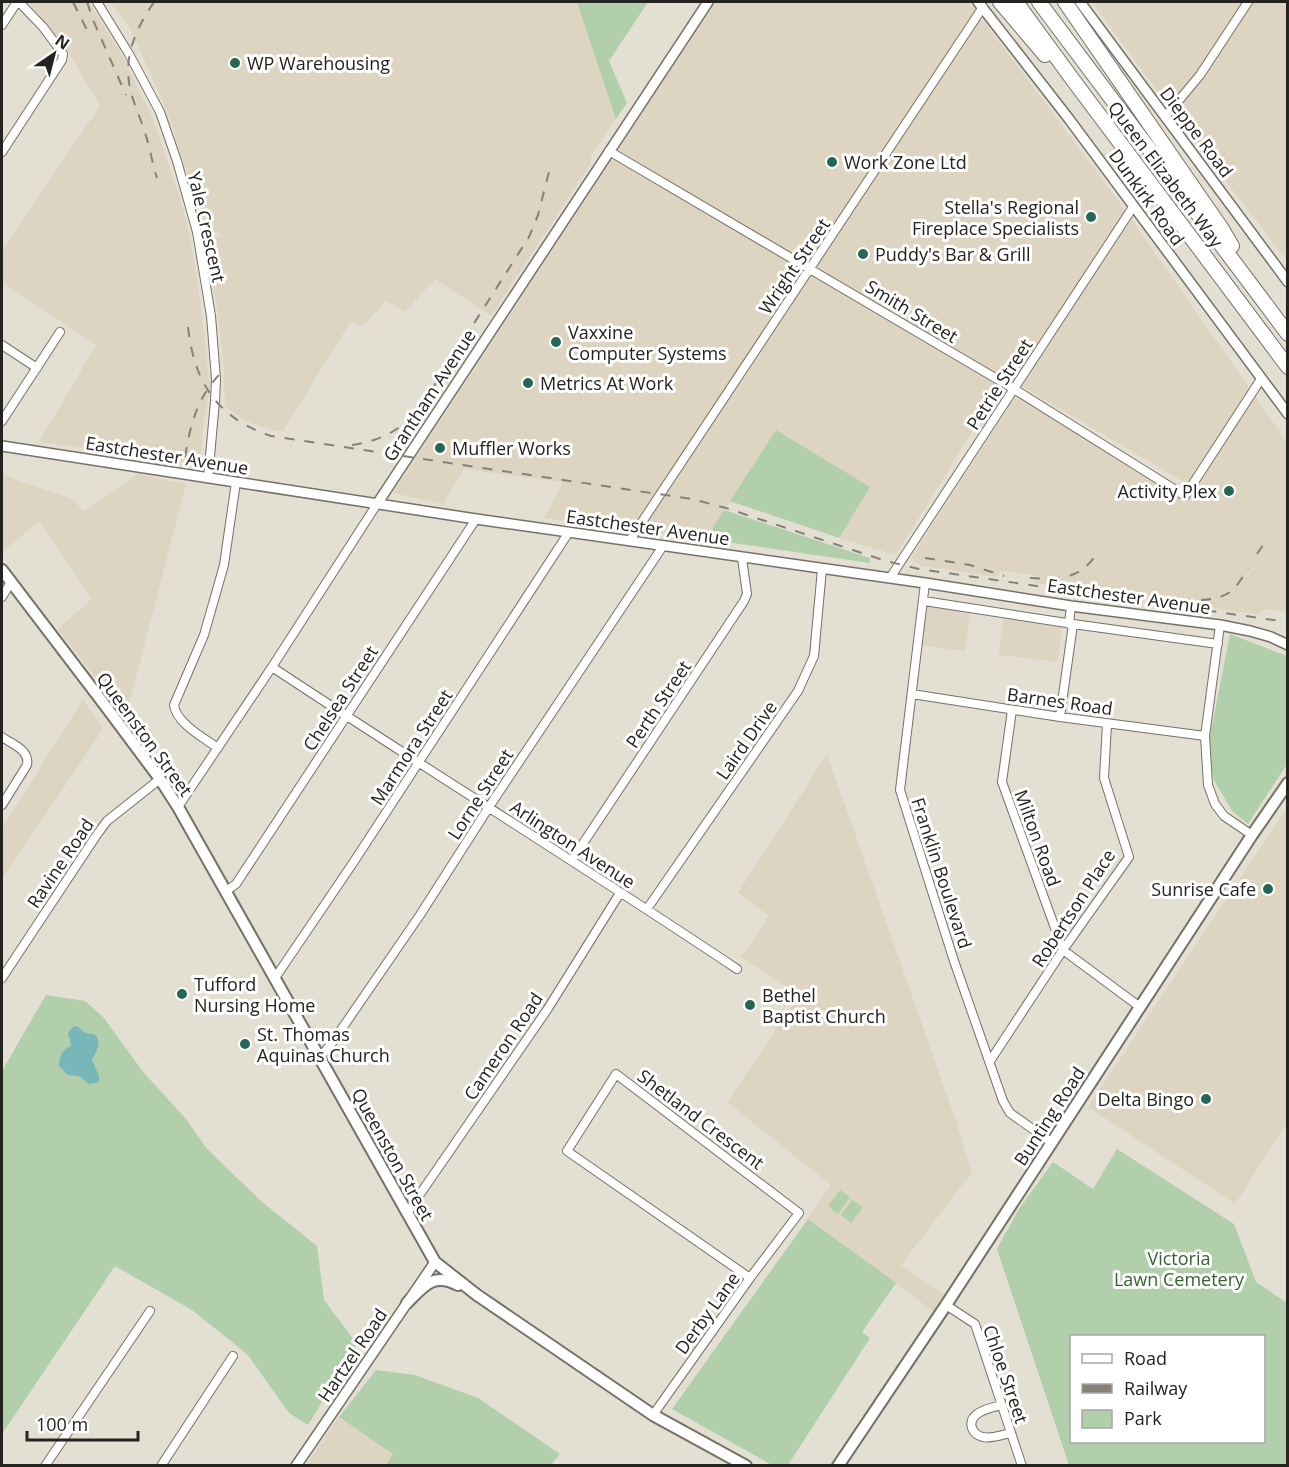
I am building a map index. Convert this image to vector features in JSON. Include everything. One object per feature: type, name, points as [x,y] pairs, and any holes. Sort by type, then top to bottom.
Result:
[{"type":"highway","points":[[1000,2],[1043,52],[1073,80]]},
{"type":"highway","name":"Queen Elizabeth Way","points":[[1017,2],[1287,367]]},
{"type":"highway","name":"Queen Elizabeth Way","points":[[1039,2],[1287,334]]},
{"type":"highway","points":[[1065,2],[1222,229],[1268,307]]},
{"type":"main road","name":"Queenston Street","points":[[2,570],[160,779],[178,807],[435,1262],[477,1296],[653,1415],[746,1466]]},
{"type":"main road","name":"Bunting Road","points":[[838,1466],[946,1305],[1287,783]]},
{"type":"main road","points":[[407,1303],[433,1280],[451,1281],[477,1296]]},
{"type":"street","points":[[2,25],[18,2],[43,27],[63,54],[62,60],[2,152]]},
{"type":"street","name":"Yale Crescent","points":[[97,2],[129,54],[160,112],[177,161],[197,232],[211,316],[216,379],[208,478]]},
{"type":"street","name":"Grantham Avenue","points":[[178,807],[708,2]]},
{"type":"street","name":"Dieppe Road","points":[[1080,2],[1287,282]]},
{"type":"street","points":[[1165,117],[1200,75],[1248,2]]},
{"type":"street","name":"Dunkirk Road","points":[[981,4],[1287,414]]},
{"type":"street","name":"Wright Street","points":[[630,540],[810,269],[981,4]]},
{"type":"street","name":"Smith Street","points":[[609,151],[1014,389],[1185,496],[1261,379]]},
{"type":"street","name":"Petrie Street","points":[[890,578],[1133,207]]},
{"type":"street","points":[[2,421],[60,332]]},
{"type":"street","points":[[2,345],[37,368]]},
{"type":"street","name":"Eastchester Avenue","points":[[2,446],[742,558],[1071,606],[1220,625],[1250,631],[1287,645]]},
{"type":"street","points":[[218,748],[181,721],[175,712],[174,705],[204,635],[224,565],[236,482]]},
{"type":"street","name":"Chelsea Street","points":[[226,891],[236,884],[477,519]]},
{"type":"street","name":"Marmora Street","points":[[276,978],[569,532]]},
{"type":"street","name":"Lorne Street","points":[[320,1057],[420,915],[663,546]]},
{"type":"street","name":"Perth Street","points":[[572,860],[744,601],[747,594],[742,558]]},
{"type":"street","name":"Laird Drive","points":[[647,909],[798,690],[814,656],[822,569]]},
{"type":"street","points":[[2,597],[11,582]]},
{"type":"street","name":"Franklin Boulevard","points":[[925,583],[900,790],[954,961],[1003,1101],[1010,1113],[1052,1142]]},
{"type":"street","name":"Eastchester Avenue","points":[[924,602],[1218,644]]},
{"type":"street","points":[[1060,717],[1071,606]]},
{"type":"street","points":[[1220,625],[1205,736],[1208,785],[1215,804],[1224,816],[1252,835]]},
{"type":"street","name":"Arlington Avenue","points":[[272,667],[737,969]]},
{"type":"street","name":"Barnes Road","points":[[912,694],[1107,724],[1205,736]]},
{"type":"street","name":"Milton Road","points":[[1012,710],[1002,782],[1063,950]]},
{"type":"street","name":"Robertson Place","points":[[990,1061],[1063,950],[1129,857],[1104,778],[1107,724]]},
{"type":"street","points":[[2,737],[25,753],[28,759],[27,765],[2,805]]},
{"type":"street","name":"Ravine Road","points":[[2,978],[101,828],[160,779]]},
{"type":"street","name":"Cameron Road","points":[[407,1212],[546,1010],[620,893]]},
{"type":"street","points":[[1063,950],[1140,1007]]},
{"type":"street","name":"Shetland Crescent","points":[[750,1278],[567,1151],[616,1074],[800,1213],[786,1230]]},
{"type":"street","name":"Derby Lane","points":[[653,1415],[786,1230]]},
{"type":"street","name":"Hartzel Road","points":[[296,1466],[435,1262]]},
{"type":"street","name":"Chloe Street","points":[[946,1305],[975,1324],[1022,1466]]},
{"type":"street","points":[[45,1466],[150,1311]]},
{"type":"street","points":[[161,1466],[234,1356]]},
{"type":"street","points":[[1002,1405],[974,1416],[972,1427],[977,1435],[985,1438],[1010,1433]]},
{"type":"shaded area","points":[[31,2],[89,2],[122,55],[154,121],[181,201],[191,241],[203,323],[210,389],[203,428],[201,458],[195,464],[39,442],[96,345],[2,282],[2,250],[100,106],[69,53],[30,4]]},
{"type":"shaded area","points":[[110,2],[577,2],[616,119],[591,156],[590,165],[491,316],[435,279],[405,312],[386,301],[362,327],[351,321],[283,431],[275,431],[251,423],[225,406],[218,315],[205,238],[222,236],[203,223],[169,116],[130,28]]},
{"type":"shaded area","points":[[715,2],[969,2],[1120,203],[1287,442],[1287,612],[1264,609],[1259,615],[1184,604],[1175,597],[1139,597],[1034,583],[1035,575],[1001,571],[997,577],[921,566],[911,558],[1015,397],[1189,499],[1196,489],[1006,377],[896,555],[839,538],[869,487],[776,430],[706,539],[544,518],[563,482],[464,469],[443,504],[393,493]]},
{"type":"shaded area","points":[[1092,2],[1287,2],[1287,261],[1156,89]]},
{"type":"shaded area","points":[[2,473],[73,499],[83,511],[138,474],[186,484],[126,716],[58,630],[91,599],[40,521],[2,552]]},
{"type":"shaded area","points":[[926,603],[971,610],[965,651],[920,645]]},
{"type":"shaded area","points":[[1003,616],[1062,623],[1058,662],[999,655]]},
{"type":"shaded area","points":[[83,699],[103,729],[2,880],[2,829]]},
{"type":"shaded area","points":[[827,754],[972,1172],[901,1265],[945,1295],[933,1311],[808,1219],[831,1185],[727,1102],[799,995],[741,957],[769,916],[738,893]]},
{"type":"shaded area","points":[[1287,808],[1287,1123],[1235,1204],[1088,1107]]},
{"type":"shaded area","points":[[339,1417],[394,1454],[386,1465],[305,1466]]},
{"type":"green space","points":[[577,2],[648,2],[609,61],[627,103],[616,119]]},
{"type":"green space","points":[[776,430],[870,487],[839,538],[730,501]]},
{"type":"green space","points":[[724,510],[870,558],[870,563],[706,539]]},
{"type":"green space","points":[[1230,634],[1287,656],[1287,764],[1248,824],[1232,811],[1214,780],[1207,751]]},
{"type":"green space","points":[[46,995],[85,1001],[103,1017],[144,1073],[186,1119],[207,1149],[261,1201],[317,1246],[324,1300],[357,1344],[308,1425],[289,1413],[247,1354],[192,1310],[115,1266],[2,1434],[2,1071]]},
{"type":"green space","name":"Victoria Lawn Cemetery","points":[[1117,1149],[1234,1224],[1256,1282],[1287,1303],[1287,1465],[1069,1465],[997,1249],[1019,1209],[1053,1162],[1093,1189]]},
{"type":"green space","points":[[840,1190],[850,1197],[838,1214],[828,1206]]},
{"type":"green space","points":[[852,1200],[863,1207],[851,1223],[841,1215]]},
{"type":"green space","points":[[808,1219],[896,1283],[862,1332],[870,1338],[788,1465],[772,1465],[672,1409]]},
{"type":"green space","points":[[376,1370],[415,1375],[478,1398],[560,1454],[551,1465],[386,1465],[393,1454],[339,1417]]},
{"type":"water","points":[[74,1026],[89,1034],[94,1034],[98,1039],[92,1060],[99,1076],[99,1082],[89,1084],[79,1076],[68,1075],[59,1066],[62,1054],[71,1046],[68,1035]]},
{"type":"railway","points":[[73,2],[90,36]]},
{"type":"railway","points":[[87,2],[126,95]]},
{"type":"railway","points":[[154,2],[135,37],[128,75],[157,178]]},
{"type":"railway","points":[[352,445],[391,433],[407,421],[422,405],[529,237],[538,215],[551,164]]},
{"type":"railway","points":[[188,327],[196,365],[212,395],[236,419],[271,436],[692,499],[886,561],[919,569],[1280,621]]},
{"type":"railway","points":[[185,457],[189,434],[200,403],[219,375]]},
{"type":"railway","points":[[1257,554],[1268,538]]},
{"type":"railway","points":[[1030,578],[1051,579],[1069,576],[1084,568],[1097,553]]},
{"type":"railway","points":[[925,558],[970,565],[1004,576]]},
{"type":"railway","points":[[1181,601],[1207,600],[1225,595],[1235,587],[1248,568]]},
{"type":"place","name":"WP Warehousing","points":[[235,63]]},
{"type":"place","name":"Work Zone Ltd","points":[[832,162]]},
{"type":"place","name":"Stella's Regional Fireplace Specialists","points":[[1091,217]]},
{"type":"place","name":"Puddy's Bar & Grill","points":[[863,254]]},
{"type":"place","name":"Vaxxine Computer Systems","points":[[556,342]]},
{"type":"place","name":"Metrics At Work","points":[[528,383]]},
{"type":"place","name":"Muffler Works","points":[[440,448]]},
{"type":"place","name":"Activity Plex","points":[[1229,491]]},
{"type":"place","name":"Sunrise Cafe","points":[[1268,889]]},
{"type":"place","name":"Tufford Nursing Home","points":[[182,994]]},
{"type":"place","name":"Bethel Baptist Church","points":[[750,1005]]},
{"type":"place","name":"St. Thomas Aquinas Church","points":[[245,1044]]},
{"type":"place","name":"Delta Bingo","points":[[1206,1099]]}]
